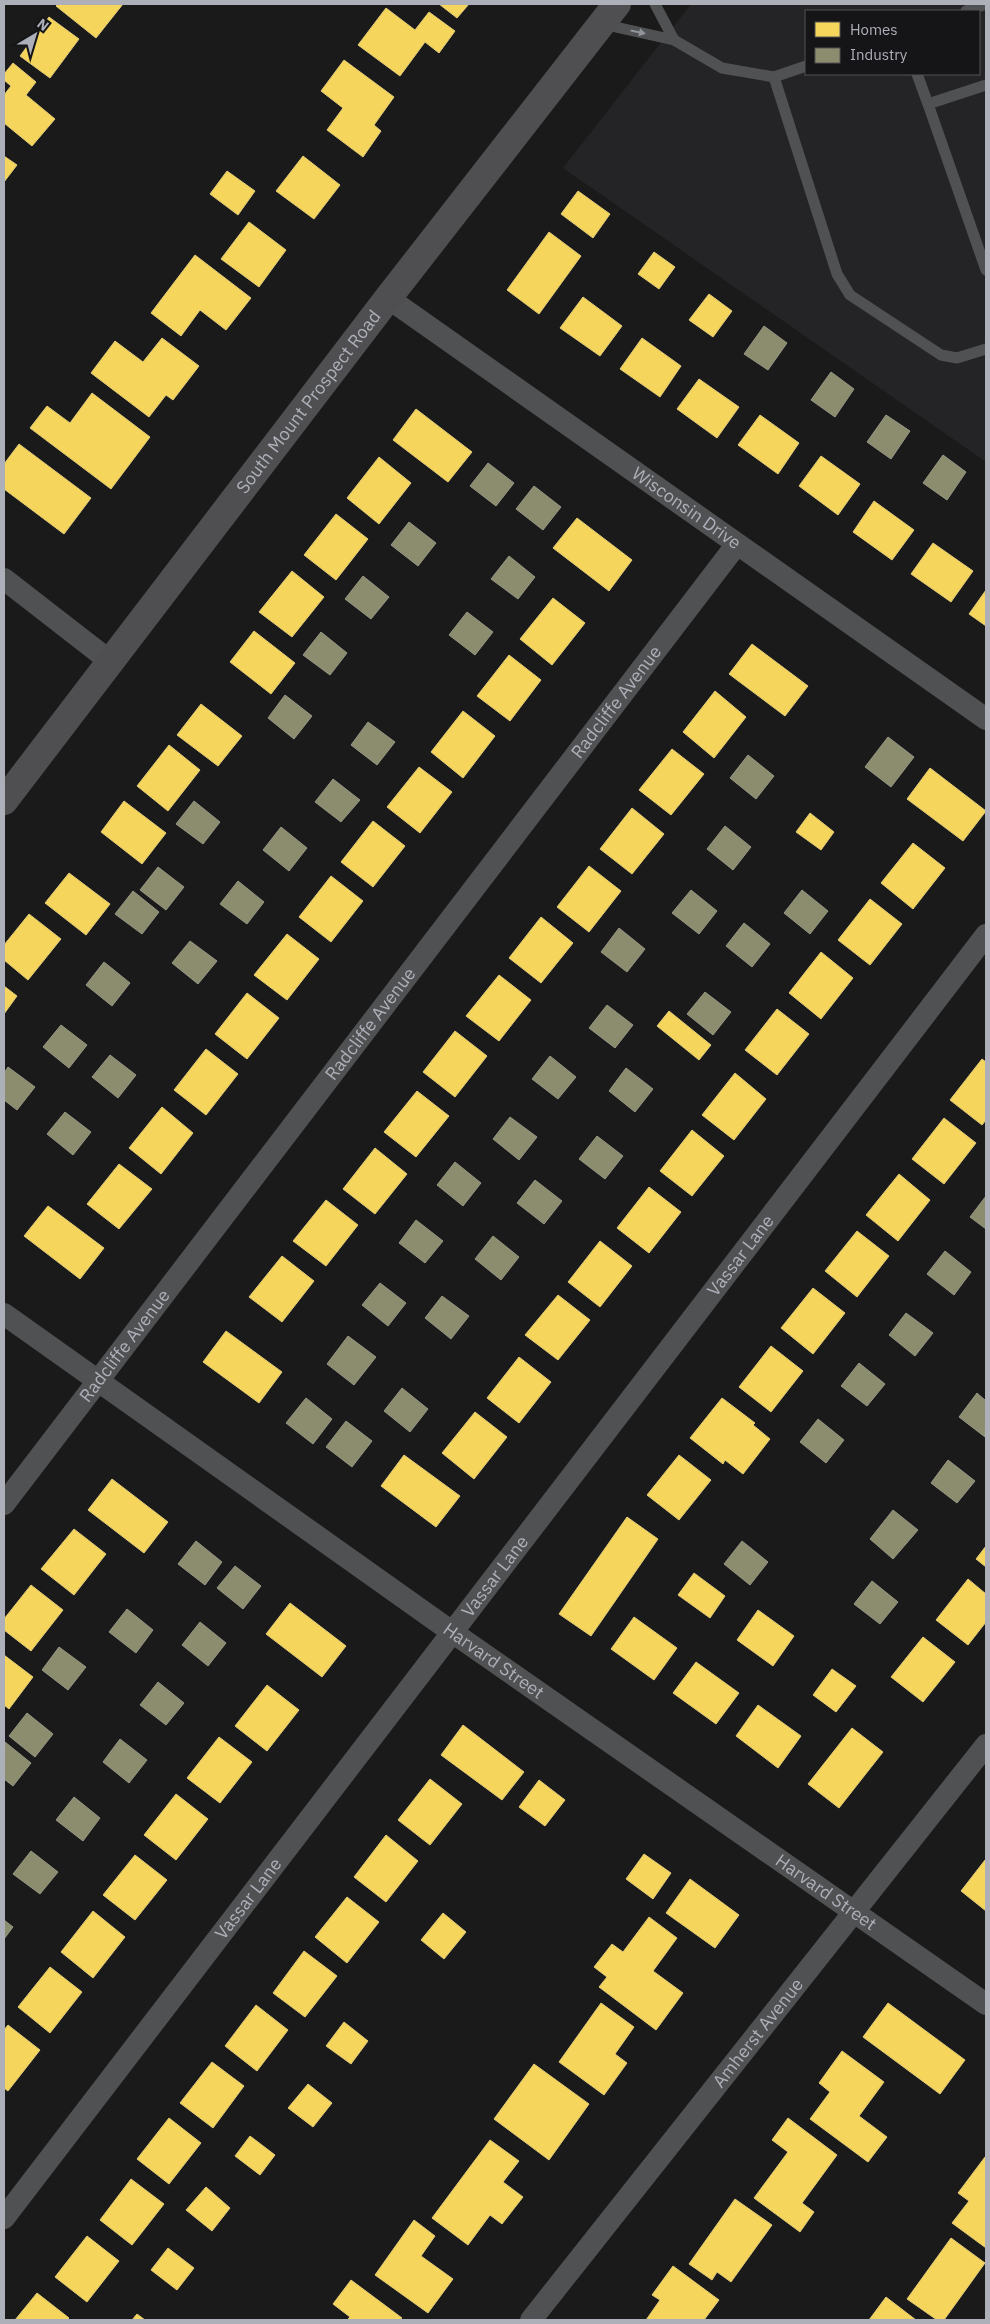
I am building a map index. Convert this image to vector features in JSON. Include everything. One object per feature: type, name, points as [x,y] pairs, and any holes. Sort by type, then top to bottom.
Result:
[{"type":"main road","name":"South Mount Prospect Road","points":[[4,801],[388,298],[609,14]]},
{"type":"street","name":"Wisconsin Drive","points":[[388,298],[986,719]]},
{"type":"street","name":"Radcliffe Avenue","points":[[4,1504],[737,544]]},
{"type":"street","points":[[4,579],[111,662]]},
{"type":"street","name":"Vassar Lane","points":[[4,2218],[986,935]]},
{"type":"street","name":"Harvard Street","points":[[4,1314],[452,1632],[986,2004]]},
{"type":"street","name":"Amherst Avenue","points":[[531,2320],[986,1745]]},
{"type":"lane","points":[[655,4],[674,40]]},
{"type":"lane","points":[[969,10],[986,4]]},
{"type":"lane","points":[[609,14],[674,40],[722,68],[774,76],[805,66]]},
{"type":"lane","points":[[917,75],[986,270]]},
{"type":"lane","points":[[774,76],[836,274],[850,295],[941,355],[957,358],[986,349]]},
{"type":"lane","points":[[928,104],[986,85]]},
{"type":"shaded area","points":[[691,4],[986,4],[986,462],[563,168]]},
{"type":"building: Homes","points":[[58,4],[123,4],[96,38],[56,6]]},
{"type":"building: Homes","points":[[439,4],[469,4],[457,18]]},
{"type":"building: Homes","points":[[386,8],[415,30],[429,12],[455,31],[439,53],[425,42],[400,76],[358,45]]},
{"type":"building: Homes","points":[[49,17],[79,39],[50,78],[20,56]]},
{"type":"building: Homes","points":[[344,60],[394,97],[374,125],[381,131],[363,157],[327,130],[343,108],[321,91]]},
{"type":"building: Homes","points":[[13,63],[36,82],[26,95],[55,119],[32,146],[4,123],[4,95],[11,86],[4,80],[4,74]]},
{"type":"building: Homes","points":[[4,156],[17,165],[4,182]]},
{"type":"building: Homes","points":[[303,156],[340,185],[314,219],[276,191]]},
{"type":"building: Homes","points":[[227,171],[255,191],[238,215],[210,194]]},
{"type":"building: Homes","points":[[578,191],[610,214],[593,238],[561,214]]},
{"type":"building: Homes","points":[[249,222],[286,250],[259,287],[221,259]]},
{"type":"building: Homes","points":[[549,232],[581,256],[539,314],[507,290]]},
{"type":"building: Homes","points":[[654,252],[675,267],[659,289],[638,274]]},
{"type":"building: Homes","points":[[195,255],[251,298],[226,330],[200,310],[181,336],[151,313]]},
{"type":"building: Homes","points":[[709,294],[732,311],[713,337],[689,320]]},
{"type":"building: Homes","points":[[583,297],[622,326],[600,356],[560,328]]},
{"type":"building: Homes","points":[[162,338],[199,366],[173,400],[166,395],[149,417],[91,373],[115,341],[143,362]]},
{"type":"building: Homes","points":[[642,338],[681,366],[660,397],[620,369]]},
{"type":"building: Homes","points":[[699,379],[739,407],[717,438],[677,409]]},
{"type":"building: Homes","points":[[92,393],[150,437],[111,489],[30,428],[47,406],[70,423]]},
{"type":"building: Homes","points":[[416,409],[472,452],[448,482],[393,440]]},
{"type":"building: Homes","points":[[760,415],[799,443],[778,474],[738,445]]},
{"type":"building: Homes","points":[[19,444],[91,498],[64,534],[4,489],[4,464]]},
{"type":"building: Homes","points":[[821,456],[860,484],[838,515],[799,486]]},
{"type":"building: Homes","points":[[379,457],[411,483],[379,524],[347,498]]},
{"type":"building: Homes","points":[[874,501],[914,530],[892,560],[853,532]]},
{"type":"building: Homes","points":[[336,514],[368,539],[336,580],[304,555]]},
{"type":"building: Homes","points":[[577,518],[632,560],[609,591],[553,548]]},
{"type":"building: Homes","points":[[933,543],[973,571],[951,602],[911,574]]},
{"type":"building: Homes","points":[[292,571],[324,597],[292,637],[259,612]]},
{"type":"building: Homes","points":[[986,590],[986,626],[969,614]]},
{"type":"building: Homes","points":[[553,598],[585,623],[552,665],[520,639]]},
{"type":"building: Homes","points":[[254,631],[295,663],[271,694],[230,662]]},
{"type":"building: Homes","points":[[752,644],[808,686],[785,716],[729,674]]},
{"type":"building: Homes","points":[[509,655],[541,680],[510,721],[477,696]]},
{"type":"building: Homes","points":[[715,691],[746,717],[714,758],[683,732]]},
{"type":"building: Homes","points":[[201,704],[242,736],[218,766],[177,735]]},
{"type":"building: Homes","points":[[463,711],[495,736],[463,778],[431,752]]},
{"type":"building: Homes","points":[[169,745],[200,770],[168,811],[137,786]]},
{"type":"building: Homes","points":[[672,749],[704,774],[671,815],[639,790]]},
{"type":"building: Homes","points":[[419,767],[452,792],[420,833],[387,807]]},
{"type":"building: Homes","points":[[930,768],[986,811],[963,841],[907,799]]},
{"type":"building: Homes","points":[[124,801],[166,833],[142,864],[101,832]]},
{"type":"building: Homes","points":[[632,808],[664,834],[632,874],[600,849]]},
{"type":"building: Homes","points":[[810,813],[834,832],[821,850],[796,832]]},
{"type":"building: Homes","points":[[373,821],[405,846],[373,887],[341,862]]},
{"type":"building: Homes","points":[[913,843],[945,868],[913,909],[881,883]]},
{"type":"building: Homes","points":[[589,866],[621,891],[589,932],[557,907]]},
{"type":"building: Homes","points":[[69,873],[110,904],[86,935],[45,903]]},
{"type":"building: Homes","points":[[331,876],[363,901],[331,942],[299,917]]},
{"type":"building: Homes","points":[[870,899],[902,924],[870,965],[838,940]]},
{"type":"building: Homes","points":[[29,914],[61,939],[28,980],[4,960],[4,945]]},
{"type":"building: Homes","points":[[541,917],[573,943],[541,983],[509,958]]},
{"type":"building: Homes","points":[[287,934],[319,959],[287,1000],[254,975]]},
{"type":"building: Homes","points":[[821,952],[853,978],[821,1019],[789,993]]},
{"type":"building: Homes","points":[[499,975],[531,1000],[499,1041],[466,1016]]},
{"type":"building: Homes","points":[[4,986],[17,996],[4,1014]]},
{"type":"building: Homes","points":[[247,993],[279,1018],[247,1059],[215,1034]]},
{"type":"building: Homes","points":[[777,1009],[809,1034],[777,1075],[745,1050]]},
{"type":"building: Homes","points":[[669,1011],[711,1045],[699,1060],[657,1026]]},
{"type":"building: Homes","points":[[455,1031],[487,1056],[455,1097],[423,1072]]},
{"type":"building: Homes","points":[[206,1049],[238,1074],[206,1115],[174,1090]]},
{"type":"building: Homes","points":[[982,1059],[986,1062],[986,1120],[982,1125],[950,1100]]},
{"type":"building: Homes","points":[[735,1073],[766,1099],[734,1140],[702,1115]]},
{"type":"building: Homes","points":[[417,1091],[449,1116],[416,1157],[384,1132]]},
{"type":"building: Homes","points":[[162,1107],[193,1133],[161,1174],[129,1148]]},
{"type":"building: Homes","points":[[944,1118],[976,1143],[944,1184],[912,1159]]},
{"type":"building: Homes","points":[[692,1130],[724,1156],[692,1196],[660,1171]]},
{"type":"building: Homes","points":[[375,1148],[407,1174],[375,1214],[343,1189]]},
{"type":"building: Homes","points":[[119,1164],[152,1189],[119,1229],[87,1204]]},
{"type":"building: Homes","points":[[899,1174],[930,1200],[898,1241],[866,1215]]},
{"type":"building: Homes","points":[[649,1187],[681,1212],[649,1253],[617,1228]]},
{"type":"building: Homes","points":[[326,1200],[358,1225],[326,1266],[293,1241]]},
{"type":"building: Homes","points":[[48,1206],[104,1248],[80,1279],[24,1236]]},
{"type":"building: Homes","points":[[857,1231],[889,1256],[857,1297],[825,1271]]},
{"type":"building: Homes","points":[[600,1241],[632,1266],[600,1307],[568,1282]]},
{"type":"building: Homes","points":[[282,1256],[314,1281],[282,1322],[249,1297]]},
{"type":"building: Homes","points":[[813,1288],[845,1313],[813,1354],[781,1328]]},
{"type":"building: Homes","points":[[558,1295],[590,1320],[558,1360],[525,1335]]},
{"type":"building: Homes","points":[[226,1331],[282,1372],[259,1403],[203,1362]]},
{"type":"building: Homes","points":[[771,1346],[803,1371],[771,1412],[739,1387]]},
{"type":"building: Homes","points":[[519,1357],[551,1382],[519,1423],[487,1398]]},
{"type":"building: Homes","points":[[722,1398],[755,1423],[753,1425],[770,1439],[743,1474],[725,1460],[723,1464],[690,1438]]},
{"type":"building: Homes","points":[[475,1412],[507,1437],[474,1479],[442,1453]]},
{"type":"building: Homes","points":[[404,1455],[460,1496],[436,1527],[381,1486]]},
{"type":"building: Homes","points":[[679,1455],[711,1480],[679,1520],[647,1495]]},
{"type":"building: Homes","points":[[112,1479],[168,1522],[144,1553],[88,1510]]},
{"type":"building: Homes","points":[[627,1517],[658,1539],[591,1636],[559,1614]]},
{"type":"building: Homes","points":[[74,1529],[106,1554],[74,1595],[41,1569]]},
{"type":"building: Homes","points":[[986,1546],[986,1567],[976,1559]]},
{"type":"building: Homes","points":[[694,1573],[725,1596],[710,1618],[678,1595]]},
{"type":"building: Homes","points":[[968,1579],[986,1594],[986,1622],[968,1645],[936,1620]]},
{"type":"building: Homes","points":[[31,1585],[63,1610],[31,1651],[4,1630],[4,1619]]},
{"type":"building: Homes","points":[[290,1603],[346,1646],[322,1677],[266,1634]]},
{"type":"building: Homes","points":[[758,1610],[794,1636],[773,1666],[737,1640]]},
{"type":"building: Homes","points":[[634,1617],[677,1648],[654,1680],[611,1649]]},
{"type":"building: Homes","points":[[923,1637],[955,1662],[923,1702],[891,1677]]},
{"type":"building: Homes","points":[[4,1655],[33,1677],[9,1709],[4,1705]]},
{"type":"building: Homes","points":[[696,1662],[739,1693],[716,1724],[673,1693]]},
{"type":"building: Homes","points":[[832,1669],[856,1686],[836,1712],[813,1695]]},
{"type":"building: Homes","points":[[267,1685],[299,1710],[267,1751],[235,1726]]},
{"type":"building: Homes","points":[[758,1705],[801,1736],[778,1768],[736,1736]]},
{"type":"building: Homes","points":[[463,1725],[524,1772],[502,1800],[441,1755]]},
{"type":"building: Homes","points":[[852,1728],[883,1752],[839,1808],[808,1784]]},
{"type":"building: Homes","points":[[219,1737],[252,1762],[220,1803],[187,1778]]},
{"type":"building: Homes","points":[[430,1779],[462,1804],[430,1845],[398,1820]]},
{"type":"building: Homes","points":[[539,1780],[565,1800],[545,1826],[519,1807]]},
{"type":"building: Homes","points":[[176,1794],[208,1819],[176,1860],[144,1835]]},
{"type":"building: Homes","points":[[386,1835],[418,1861],[386,1902],[354,1877]]},
{"type":"building: Homes","points":[[644,1854],[671,1873],[653,1899],[626,1879]]},
{"type":"building: Homes","points":[[135,1855],[167,1880],[135,1920],[103,1895]]},
{"type":"building: Homes","points":[[986,1861],[986,1911],[961,1891]]},
{"type":"building: Homes","points":[[690,1879],[739,1915],[715,1948],[666,1913]]},
{"type":"building: Homes","points":[[347,1897],[379,1922],[347,1963],[315,1937]]},
{"type":"building: Homes","points":[[93,1911],[125,1937],[93,1978],[61,1952]]},
{"type":"building: Homes","points":[[443,1913],[466,1932],[444,1959],[421,1940]]},
{"type":"building: Homes","points":[[649,1917],[677,1938],[653,1971],[683,1993],[656,2030],[599,1987],[607,1977],[594,1967],[612,1944],[623,1952]]},
{"type":"building: Homes","points":[[304,1951],[337,1976],[305,2017],[273,1993]]},
{"type":"building: Homes","points":[[50,1967],[82,1992],[50,2033],[18,2007]]},
{"type":"building: Homes","points":[[601,2003],[634,2027],[615,2054],[627,2063],[604,2095],[559,2062]]},
{"type":"building: Homes","points":[[888,2003],[965,2060],[940,2094],[863,2037]]},
{"type":"building: Homes","points":[[256,2005],[288,2030],[257,2071],[225,2046]]},
{"type":"building: Homes","points":[[344,2022],[368,2041],[351,2064],[326,2046]]},
{"type":"building: Homes","points":[[8,2025],[40,2050],[8,2091],[4,2088],[4,2030]]},
{"type":"building: Homes","points":[[842,2051],[884,2082],[859,2116],[887,2137],[868,2162],[810,2119],[830,2092],[819,2083]]},
{"type":"building: Homes","points":[[212,2062],[244,2086],[213,2128],[180,2103]]},
{"type":"building: Homes","points":[[534,2064],[589,2104],[549,2160],[494,2119]]},
{"type":"building: Homes","points":[[308,2084],[332,2103],[313,2127],[288,2108]]},
{"type":"building: Homes","points":[[169,2118],[201,2143],[169,2184],[137,2159]]},
{"type":"building: Homes","points":[[788,2118],[837,2155],[802,2203],[814,2212],[800,2232],[754,2198],[788,2152],[772,2140]]},
{"type":"building: Homes","points":[[250,2136],[275,2155],[260,2175],[235,2156]]},
{"type":"building: Homes","points":[[490,2140],[519,2161],[503,2182],[523,2197],[502,2224],[490,2215],[468,2245],[432,2218]]},
{"type":"building: Homes","points":[[985,2157],[986,2248],[952,2223],[969,2201],[958,2193]]},
{"type":"building: Homes","points":[[131,2179],[164,2204],[132,2245],[100,2220]]},
{"type":"building: Homes","points":[[206,2187],[230,2208],[212,2231],[186,2210]]},
{"type":"building: Homes","points":[[735,2199],[772,2225],[731,2282],[717,2272],[712,2280],[689,2264]]},
{"type":"building: Homes","points":[[414,2220],[435,2236],[421,2256],[453,2279],[428,2313],[375,2275]]},
{"type":"building: Homes","points":[[87,2236],[119,2261],[87,2302],[55,2277]]},
{"type":"building: Homes","points":[[951,2238],[985,2263],[944,2320],[937,2320],[907,2299]]},
{"type":"building: Homes","points":[[168,2248],[194,2268],[177,2290],[151,2270]]},
{"type":"building: Homes","points":[[673,2266],[719,2300],[704,2320],[646,2320],[660,2300],[652,2295]]},
{"type":"building: Homes","points":[[351,2280],[402,2318],[399,2320],[347,2320],[350,2317],[333,2304]]},
{"type":"building: Homes","points":[[37,2293],[69,2318],[67,2320],[15,2320]]},
{"type":"building: Homes","points":[[886,2297],[916,2320],[869,2320]]},
{"type":"building: Homes","points":[[137,2314],[145,2320],[132,2320]]},
{"type":"building: Industry","points":[[764,326],[787,343],[768,370],[744,354]]},
{"type":"building: Industry","points":[[831,372],[854,389],[835,417],[811,400]]},
{"type":"building: Industry","points":[[886,415],[910,431],[891,459],[867,442]]},
{"type":"building: Industry","points":[[943,455],[966,472],[947,500],[923,483]]},
{"type":"building: Industry","points":[[488,463],[514,483],[496,506],[470,486]]},
{"type":"building: Industry","points":[[534,486],[561,507],[543,530],[516,509]]},
{"type":"building: Industry","points":[[409,522],[436,543],[418,566],[391,545]]},
{"type":"building: Industry","points":[[509,556],[535,577],[518,599],[491,579]]},
{"type":"building: Industry","points":[[363,576],[389,597],[371,619],[345,599]]},
{"type":"building: Industry","points":[[467,612],[493,632],[475,655],[449,635]]},
{"type":"building: Industry","points":[[321,632],[347,653],[330,675],[303,655]]},
{"type":"building: Industry","points":[[285,695],[312,716],[294,739],[268,718]]},
{"type":"building: Industry","points":[[368,722],[395,742],[377,765],[351,745]]},
{"type":"building: Industry","points":[[888,737],[914,757],[891,787],[865,767]]},
{"type":"building: Industry","points":[[748,755],[774,776],[756,799],[730,778]]},
{"type":"building: Industry","points":[[333,779],[360,800],[341,822],[315,802]]},
{"type":"building: Industry","points":[[194,801],[220,822],[203,844],[176,824]]},
{"type":"building: Industry","points":[[725,826],[751,847],[733,870],[707,849]]},
{"type":"building: Industry","points":[[281,827],[307,848],[289,871],[263,850]]},
{"type":"building: Industry","points":[[158,867],[184,887],[166,910],[140,890]]},
{"type":"building: Industry","points":[[238,881],[264,902],[247,924],[220,904]]},
{"type":"building: Industry","points":[[691,890],[717,911],[699,934],[672,913]]},
{"type":"building: Industry","points":[[802,890],[828,911],[810,934],[784,913]]},
{"type":"building: Industry","points":[[133,891],[159,912],[142,934],[115,914]]},
{"type":"building: Industry","points":[[744,923],[770,944],[752,967],[726,946]]},
{"type":"building: Industry","points":[[619,928],[645,949],[627,972],[601,952]]},
{"type":"building: Industry","points":[[190,941],[217,961],[198,984],[172,963]]},
{"type":"building: Industry","points":[[104,962],[130,983],[112,1006],[86,985]]},
{"type":"building: Industry","points":[[705,992],[731,1012],[713,1035],[687,1014]]},
{"type":"building: Industry","points":[[607,1005],[633,1025],[615,1048],[589,1028]]},
{"type":"building: Industry","points":[[61,1025],[87,1045],[69,1068],[43,1047]]},
{"type":"building: Industry","points":[[110,1055],[136,1075],[118,1098],[92,1077]]},
{"type":"building: Industry","points":[[550,1056],[576,1077],[558,1099],[532,1079]]},
{"type":"building: Industry","points":[[8,1067],[35,1087],[17,1110],[4,1100],[4,1073]]},
{"type":"building: Industry","points":[[626,1068],[653,1089],[635,1112],[609,1091]]},
{"type":"building: Industry","points":[[65,1112],[91,1132],[73,1155],[47,1134]]},
{"type":"building: Industry","points":[[510,1117],[537,1137],[519,1160],[493,1139]]},
{"type":"building: Industry","points":[[597,1136],[623,1156],[605,1179],[579,1159]]},
{"type":"building: Industry","points":[[455,1162],[481,1183],[463,1206],[437,1185]]},
{"type":"building: Industry","points":[[535,1180],[562,1201],[544,1224],[517,1203]]},
{"type":"building: Industry","points":[[986,1196],[986,1229],[970,1217]]},
{"type":"building: Industry","points":[[416,1220],[443,1241],[425,1263],[399,1243]]},
{"type":"building: Industry","points":[[493,1236],[519,1257],[501,1280],[475,1259]]},
{"type":"building: Industry","points":[[945,1251],[971,1272],[954,1295],[927,1274]]},
{"type":"building: Industry","points":[[380,1283],[406,1303],[388,1326],[362,1305]]},
{"type":"building: Industry","points":[[442,1296],[469,1316],[451,1339],[425,1318]]},
{"type":"building: Industry","points":[[906,1313],[933,1333],[915,1356],[889,1335]]},
{"type":"building: Industry","points":[[348,1336],[376,1357],[354,1385],[327,1364]]},
{"type":"building: Industry","points":[[859,1363],[885,1384],[867,1406],[841,1386]]},
{"type":"building: Industry","points":[[402,1388],[428,1409],[410,1432],[384,1411]]},
{"type":"building: Industry","points":[[977,1393],[986,1401],[985,1437],[959,1417]]},
{"type":"building: Industry","points":[[306,1398],[332,1419],[313,1444],[286,1423]]},
{"type":"building: Industry","points":[[818,1419],[844,1440],[826,1463],[800,1442]]},
{"type":"building: Industry","points":[[346,1421],[372,1441],[352,1467],[326,1447]]},
{"type":"building: Industry","points":[[948,1460],[975,1481],[957,1503],[931,1483]]},
{"type":"building: Industry","points":[[893,1510],[918,1530],[893,1559],[870,1539]]},
{"type":"building: Industry","points":[[196,1541],[222,1562],[205,1585],[178,1564]]},
{"type":"building: Industry","points":[[742,1541],[768,1562],[750,1585],[724,1564]]},
{"type":"building: Industry","points":[[235,1566],[261,1586],[243,1609],[217,1588]]},
{"type":"building: Industry","points":[[872,1581],[898,1602],[880,1624],[854,1604]]},
{"type":"building: Industry","points":[[127,1609],[153,1630],[136,1653],[109,1632]]},
{"type":"building: Industry","points":[[200,1622],[226,1643],[208,1666],[182,1645]]},
{"type":"building: Industry","points":[[59,1647],[86,1667],[68,1690],[42,1670]]},
{"type":"building: Industry","points":[[158,1682],[184,1703],[166,1725],[140,1705]]},
{"type":"building: Industry","points":[[27,1713],[53,1734],[35,1757],[9,1736]]},
{"type":"building: Industry","points":[[120,1739],[147,1760],[129,1783],[103,1762]]},
{"type":"building: Industry","points":[[5,1742],[31,1763],[13,1786],[4,1779]]},
{"type":"building: Industry","points":[[74,1797],[100,1818],[83,1841],[56,1820]]},
{"type":"building: Industry","points":[[31,1851],[58,1872],[40,1894],[13,1874]]},
{"type":"building: Industry","points":[[4,1920],[13,1927],[4,1939]]}]
